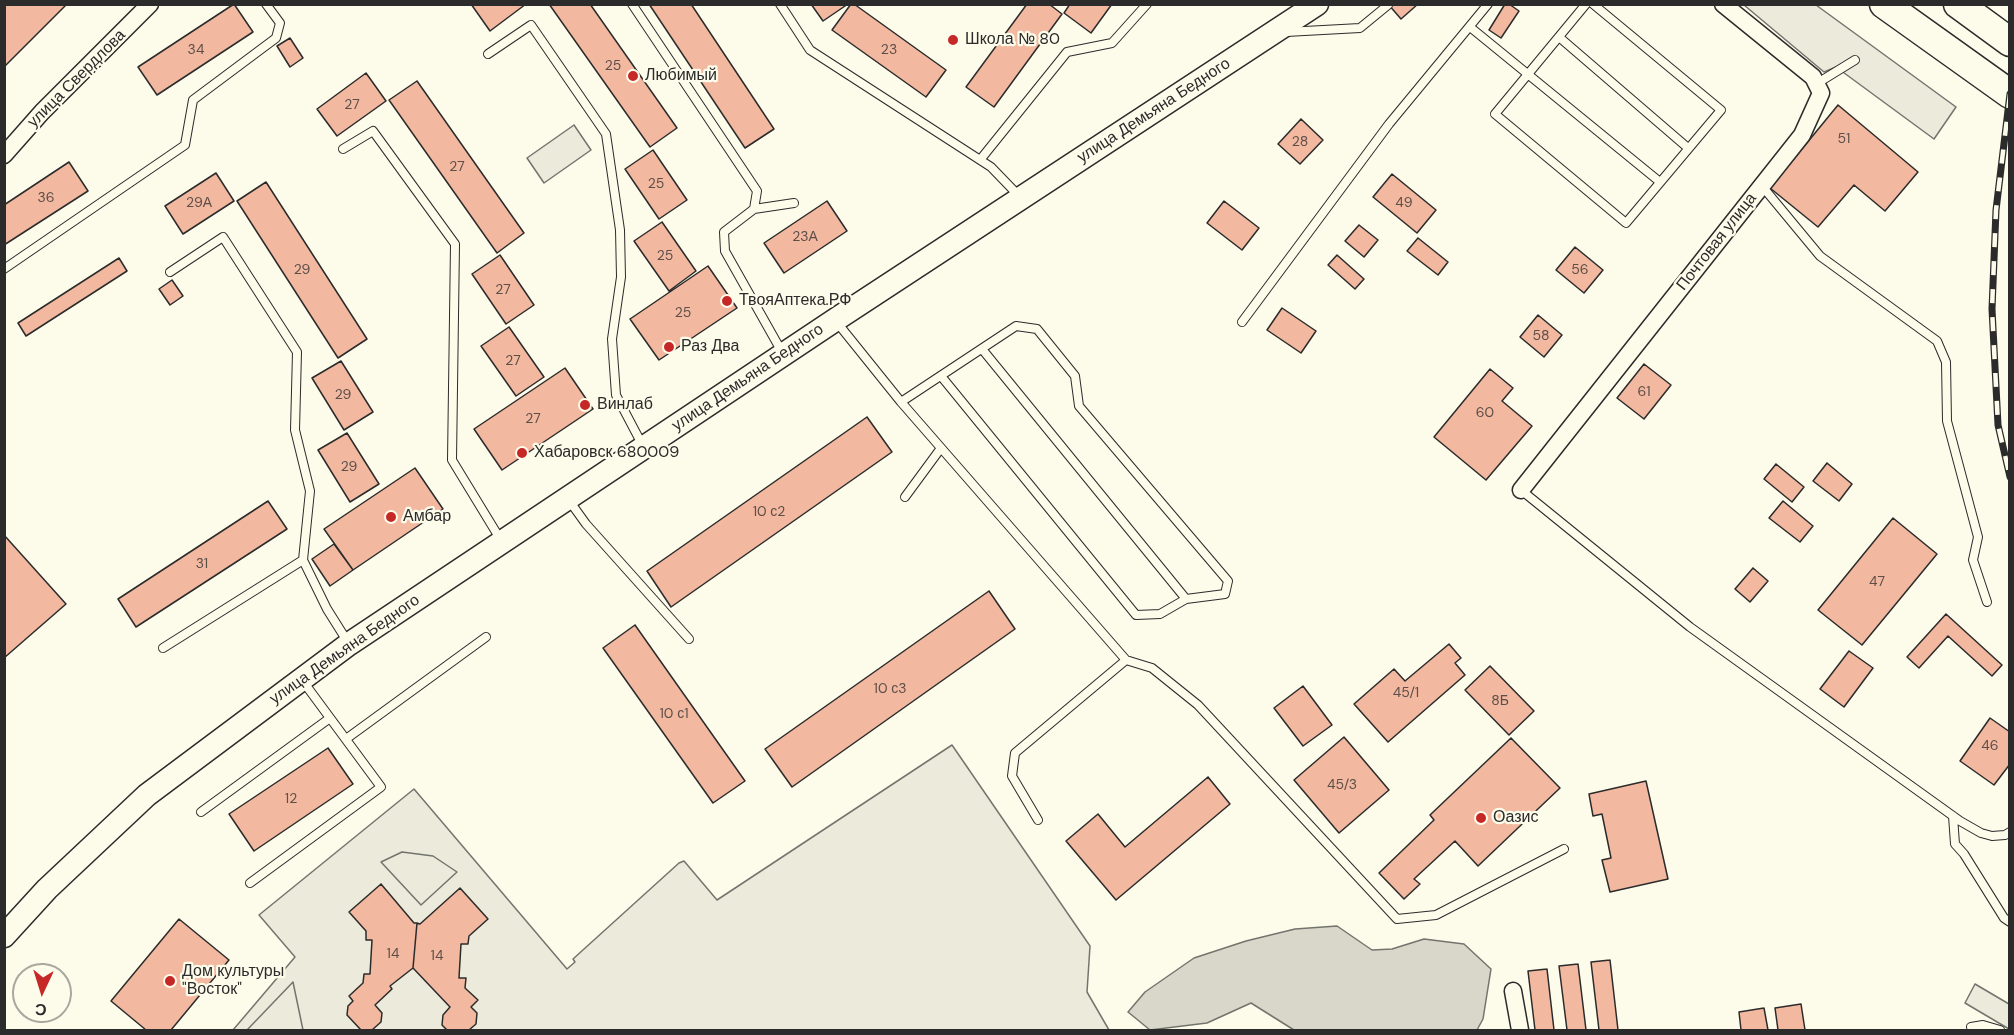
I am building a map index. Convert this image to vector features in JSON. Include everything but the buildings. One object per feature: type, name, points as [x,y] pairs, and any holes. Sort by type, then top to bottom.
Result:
[{"type":"highway","points":[[1884,4],[2010,94]]},
{"type":"highway","points":[[1958,4],[2010,42]]},
{"type":"main road","name":"улица Демьяна Бедного","points":[[4,936],[47,889],[147,795],[349,644],[835,320],[1317,4]]},
{"type":"street","name":"улица Свердлова","points":[[4,155],[42,112],[150,4]]},
{"type":"street","points":[[1723,4],[1813,76],[1816,84]]},
{"type":"street","name":"Почтовая улица","points":[[1521,490],[1802,135],[1821,93],[1816,84]]},
{"type":"street","points":[[1513,991],[1520,1030]]},
{"type":"lane","points":[[4,269],[185,145],[193,100],[276,38],[280,23],[266,4]]},
{"type":"lane","points":[[632,4],[757,191],[754,209]]},
{"type":"lane","points":[[780,4],[810,50],[991,167],[1022,198]]},
{"type":"lane","points":[[980,160],[1067,52],[1112,43],[1147,4]]},
{"type":"lane","points":[[1242,322],[1389,124],[1488,4]]},
{"type":"lane","points":[[1586,4],[1495,114],[1626,222],[1720,110],[1593,4]]},
{"type":"lane","points":[[1273,33],[1360,28],[1388,5]]},
{"type":"lane","points":[[488,54],[531,25],[606,134],[620,231],[621,277],[612,339],[616,395],[644,448]]},
{"type":"lane","points":[[1470,27],[1660,182]]},
{"type":"lane","points":[[1559,37],[1689,148]]},
{"type":"lane","points":[[1816,84],[1855,60]]},
{"type":"lane","points":[[343,149],[374,131],[455,244],[452,460],[502,542]]},
{"type":"lane","points":[[1762,186],[1820,255],[1937,341],[1946,362],[1947,421],[1978,537],[1973,560],[1987,602]]},
{"type":"lane","points":[[784,355],[725,251],[724,232],[754,209],[794,203]]},
{"type":"lane","points":[[170,272],[223,237],[297,352],[295,430],[310,491],[303,560],[327,609],[349,644]]},
{"type":"lane","points":[[835,320],[901,402],[1126,660],[1152,668],[1198,705],[1397,919],[1436,915],[1564,849]]},
{"type":"lane","points":[[901,402],[1016,326],[1037,328],[1075,376],[1079,406],[1228,581],[1225,594],[1186,600],[1160,615],[1136,615],[941,376]]},
{"type":"lane","points":[[982,349],[1186,600]]},
{"type":"lane","points":[[905,496],[941,448]]},
{"type":"lane","points":[[1521,490],[1690,627],[1953,816],[1981,833],[1992,836],[2005,835],[2010,832]]},
{"type":"lane","points":[[568,499],[585,524],[689,639]]},
{"type":"lane","points":[[163,648],[303,560]]},
{"type":"lane","points":[[346,739],[486,637]]},
{"type":"lane","points":[[1038,820],[1012,776],[1015,753],[1126,660]]},
{"type":"lane","points":[[250,883],[381,787],[302,679]]},
{"type":"lane","points":[[201,812],[330,718]]},
{"type":"lane","points":[[1953,816],[1955,844],[1964,854],[2004,918],[2010,922]]},
{"type":"lane","points":[[1971,1027],[1983,1025],[2000,1030]]},
{"type":"shaded area","points":[[1744,5],[1816,5],[1956,107],[1934,139],[1836,67],[1824,72]]},
{"type":"shaded area","points":[[574,125],[591,150],[544,183],[527,158]]},
{"type":"shaded area","points":[[952,745],[1090,946],[1087,992],[1109,1030],[233,1030],[295,957],[259,915],[414,789],[567,969],[575,962],[573,959],[679,863],[684,861],[717,900]]},
{"type":"shaded area","points":[[402,852],[433,856],[457,872],[421,905],[381,862]]},
{"type":"shaded area","points":[[1337,926],[1372,950],[1392,949],[1424,939],[1464,944],[1491,969],[1483,1019],[1477,1030],[1294,1030],[1251,1003],[1207,1023],[1150,1030],[1128,1012],[1145,992],[1194,958],[1246,941],[1295,929]]},
{"type":"shaded area","points":[[293,982],[303,1030],[247,1030]]},
{"type":"shaded area","points":[[1975,984],[2009,1004],[2009,1029],[1965,1003]]},
{"type":"railway","points":[[2010,94],[1996,210],[1992,309],[1998,425],[2010,477]]},
{"type":"place","name":"Школа № 80","points":[[953,40]]},
{"type":"place","name":"Любимый","points":[[633,76]]},
{"type":"place","name":"ТвояАптека.РФ","points":[[727,301]]},
{"type":"place","name":"Раз Два","points":[[669,347]]},
{"type":"place","name":"Винлаб","points":[[585,405]]},
{"type":"place","name":"Хабаровск 680009","points":[[522,453]]},
{"type":"place","name":"Амбар","points":[[391,517]]},
{"type":"place","name":"Оазис","points":[[1481,818]]},
{"type":"place","name":"Дом культуры \"Восток\"","points":[[170,981]]}]
